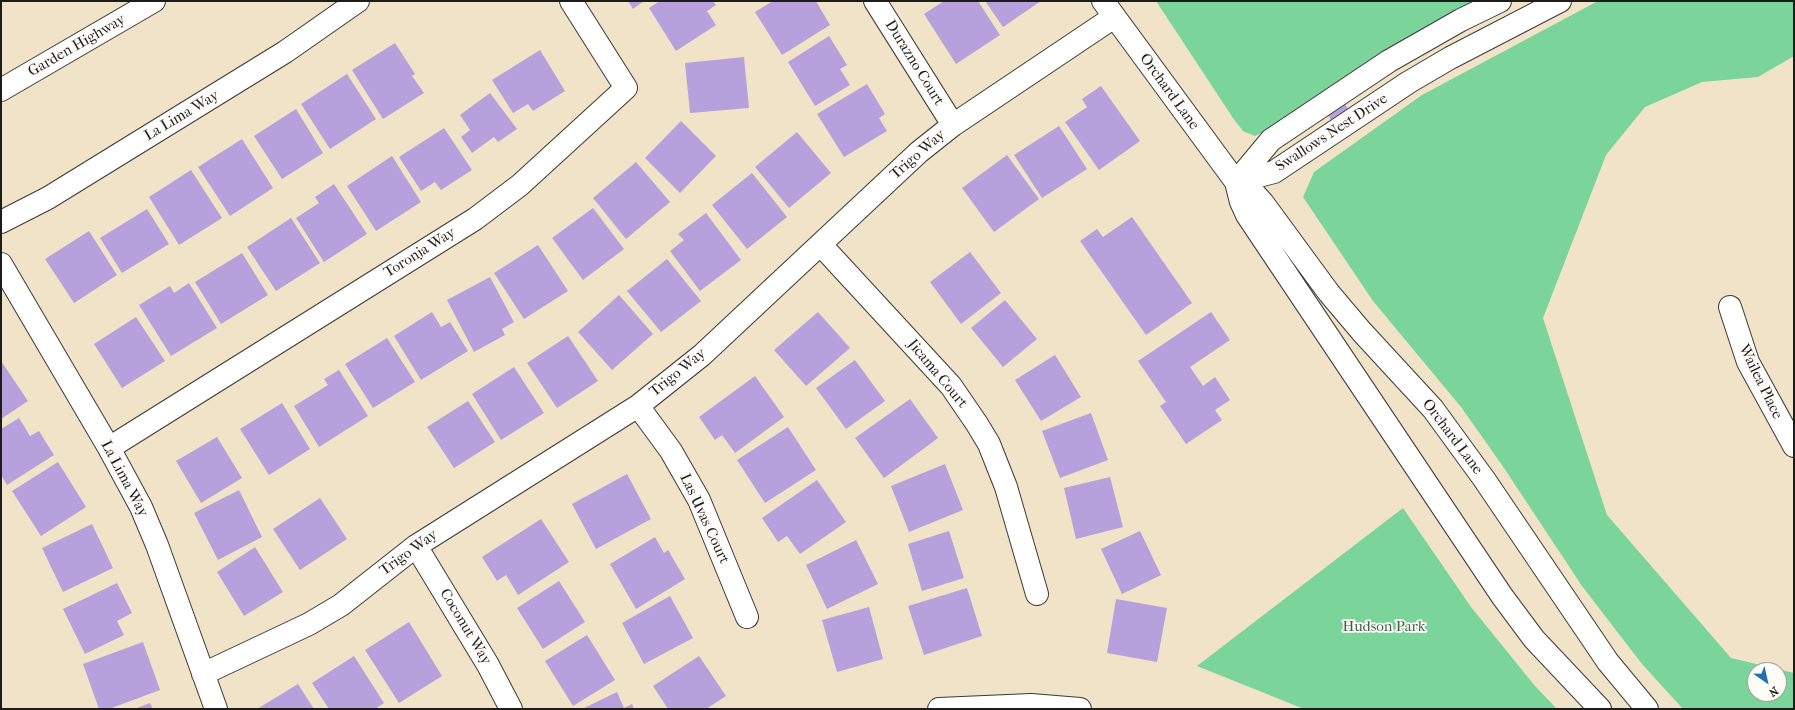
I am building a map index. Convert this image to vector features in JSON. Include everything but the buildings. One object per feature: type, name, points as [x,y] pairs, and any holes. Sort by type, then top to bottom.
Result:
[{"type":"street","name":"Garden Highway","points":[[1,90],[154,1]]},
{"type":"street","name":"La Lima Way","points":[[1,222],[48,198],[285,52],[358,1]]},
{"type":"street","name":"Toronja Way","points":[[109,448],[475,219],[520,185],[626,88],[571,1]]},
{"type":"street","name":"Durazno Court","points":[[875,1],[953,126]]},
{"type":"street","name":"Swallows Nest Drive","points":[[1236,182],[1271,140],[1388,61],[1460,20],[1500,1]]},
{"type":"street","name":"Swallows Nest Drive","points":[[1236,182],[1274,172],[1409,82],[1450,58],[1560,1]]},
{"type":"street","name":"Trigo Way","points":[[203,674],[309,624],[341,605],[416,546],[638,406],[702,355],[919,152],[1108,9]]},
{"type":"street","name":"Orchard Lane","points":[[1108,9],[1236,182],[1254,193],[1263,203],[1329,293],[1362,332],[1433,409],[1484,478],[1608,662],[1647,709]]},
{"type":"street","name":"Orchard Lane","points":[[1236,182],[1241,202],[1247,215],[1502,596],[1534,639],[1600,709]]},
{"type":"street","name":"Jicama Court","points":[[821,245],[951,386],[977,424],[988,444],[1006,487],[1037,594]]},
{"type":"street","name":"La Lima Way","points":[[1,264],[109,448],[141,507],[216,709]]},
{"type":"street","name":"Wailea Place","points":[[1730,307],[1748,362],[1791,436]]},
{"type":"street","name":"Las Uvas Court","points":[[638,406],[671,451],[699,500],[747,617]]},
{"type":"street","name":"Coconut Way","points":[[416,546],[488,665],[511,709]]},
{"type":"street","points":[[939,709],[1031,705],[1080,709]]},
{"type":"green space","points":[[1156,1],[1477,1],[1273,127],[1255,136],[1243,131],[1233,118]]},
{"type":"green space","points":[[1598,1],[1794,1],[1794,56],[1758,77],[1702,82],[1645,107],[1606,155],[1543,318],[1607,515],[1731,658],[1748,662],[1747,702],[1787,702],[1787,671],[1794,673],[1794,709],[1683,709],[1642,664],[1582,586],[1502,465],[1461,407],[1373,301],[1303,197],[1314,172],[1422,95]]},
{"type":"green space","name":"Hudson Park","points":[[1403,508],[1471,607],[1535,686],[1557,709],[1304,709],[1197,666]]}]
